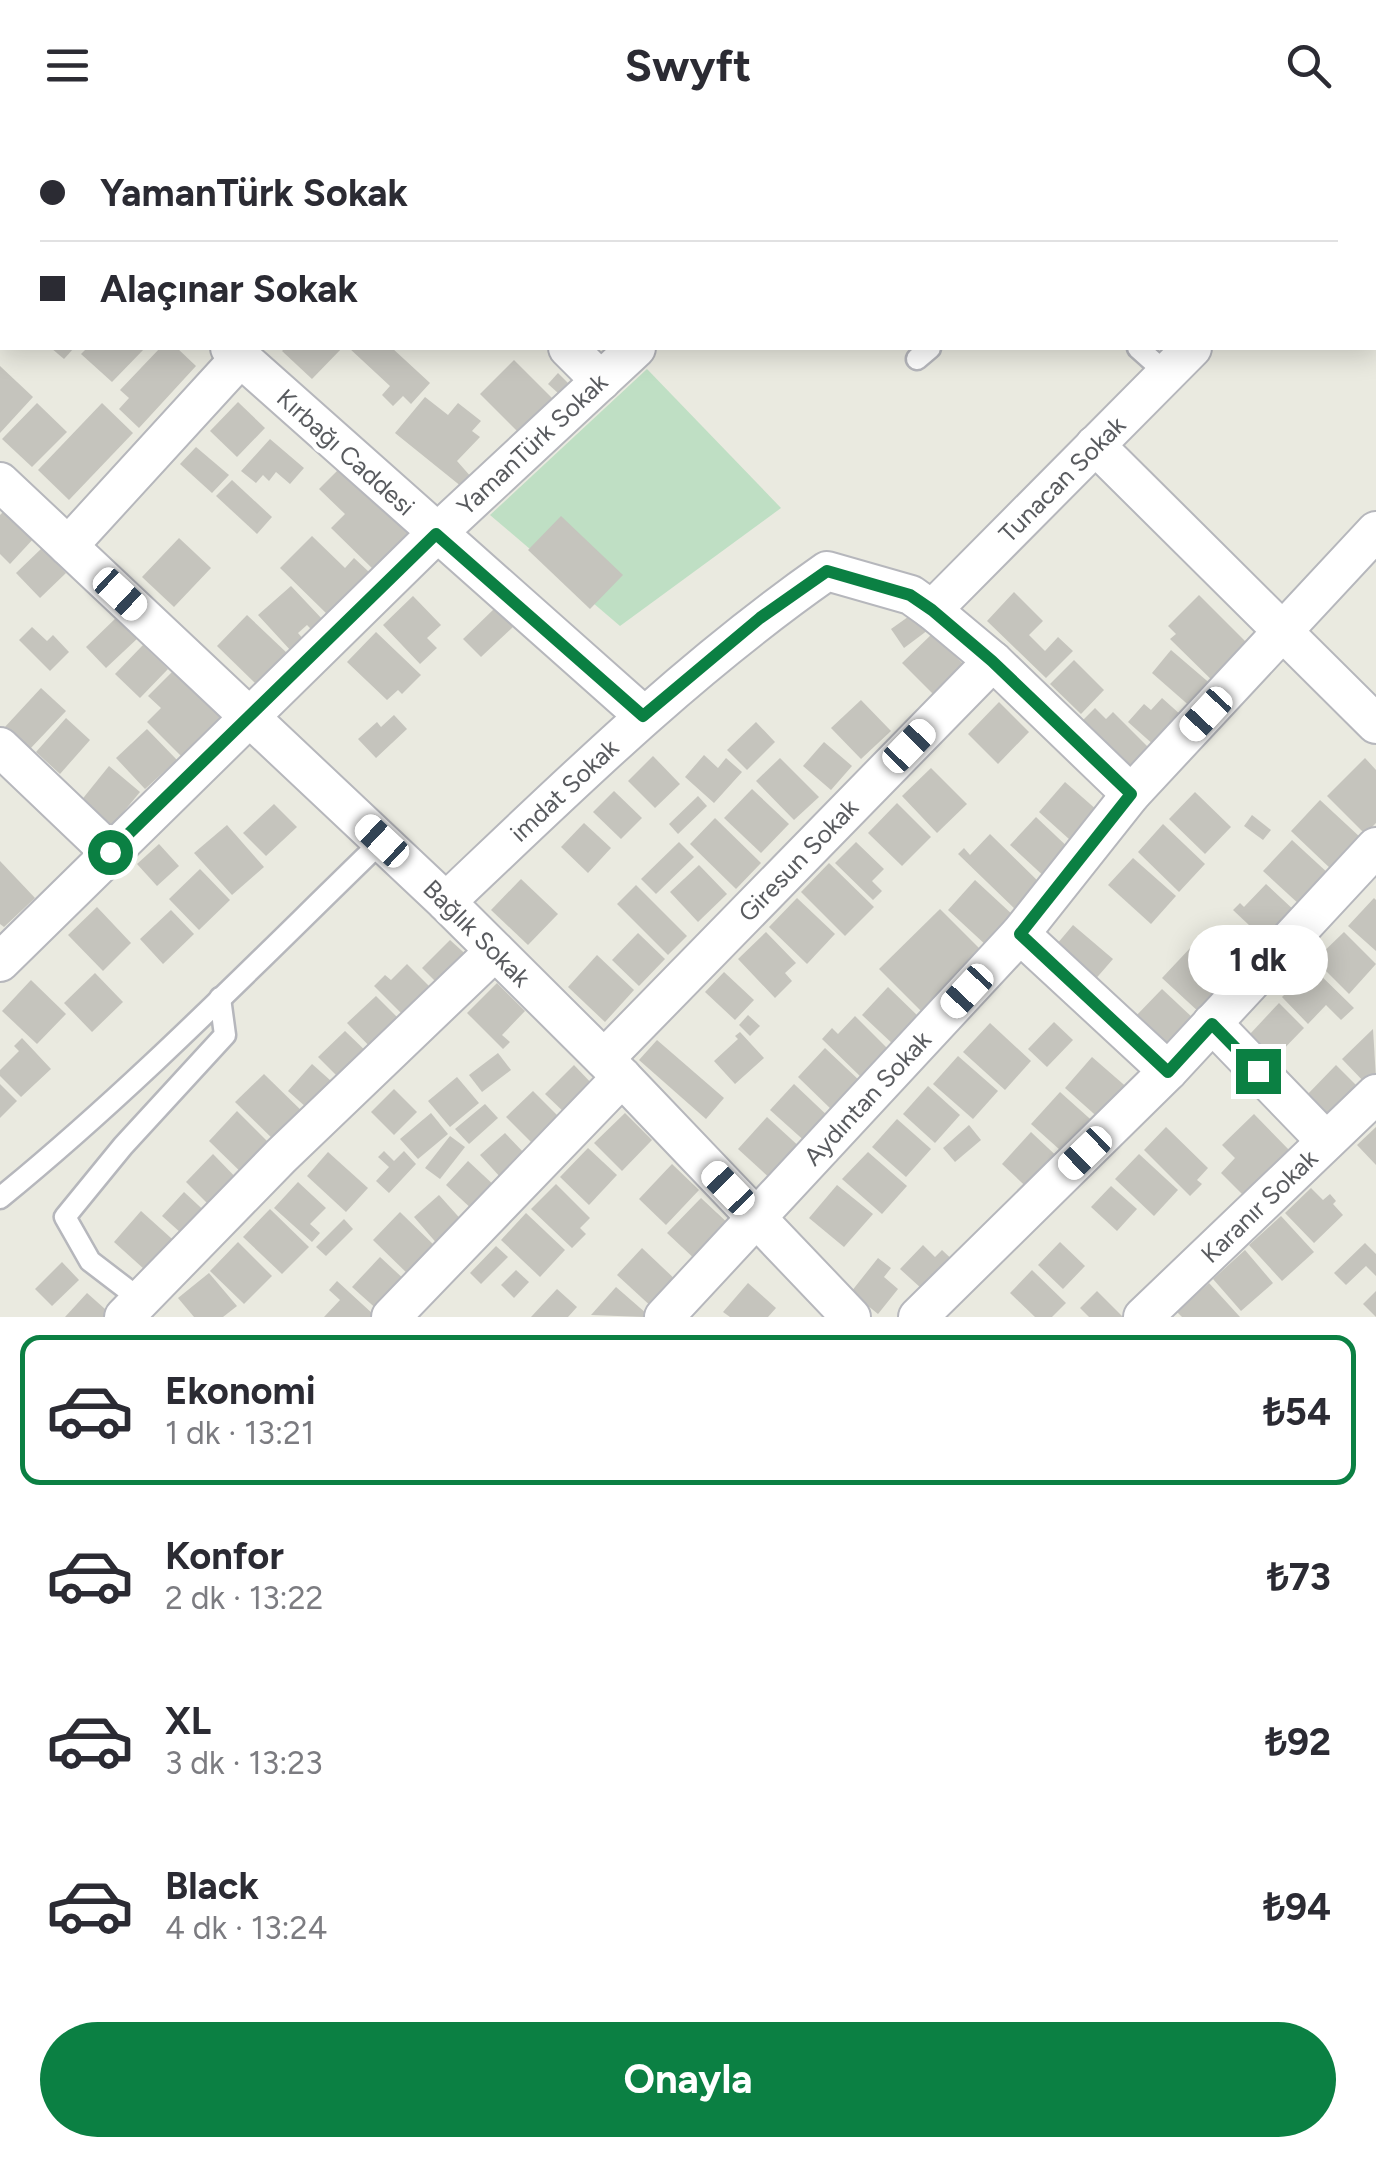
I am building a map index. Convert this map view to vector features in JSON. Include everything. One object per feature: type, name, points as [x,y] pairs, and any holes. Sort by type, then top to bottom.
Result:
[{"type":"street","points":[[570,350],[602,381]]},
{"type":"street","name":"YamanTürk Sokak","points":[[0,962],[249,714],[634,350]]},
{"type":"street","points":[[68,546],[235,352]]},
{"type":"street","name":"Kırbağı Caddesi","points":[[235,352],[643,716]]},
{"type":"street","name":"Tunacan Sokak","points":[[932,610],[1179,360]]},
{"type":"street","points":[[1094,445],[1376,724]]},
{"type":"street","name":"Bağlık Sokak","points":[[0,482],[446,902],[613,1068],[851,1317]]},
{"type":"street","name":"Aydıntan Sokak","points":[[664,1317],[1020,934],[1131,794],[1376,531]]},
{"type":"street","name":"imdat Sokak","points":[[446,902],[643,716],[760,618],[827,571],[910,595],[932,610]]},
{"type":"street","points":[[932,610],[992,661],[1131,794]]},
{"type":"street","name":"Giresun Sokak","points":[[391,1317],[613,1068],[992,661]]},
{"type":"street","points":[[0,747],[110,852]]},
{"type":"street","points":[[918,1317],[1168,1072],[1376,847]]},
{"type":"street","points":[[1020,934],[1168,1072]]},
{"type":"street","points":[[132,1308],[494,951]]},
{"type":"street","points":[[1212,1024],[1326,1142]]},
{"type":"street","name":"Karanır Sokak","points":[[1143,1317],[1376,1094]]},
{"type":"lane","points":[[1145,350],[1179,360]]},
{"type":"lane","points":[[0,1198],[220,998],[382,841]]},
{"type":"lane","points":[[132,1308],[90,1261],[65,1218],[225,1035],[220,998]]},
{"type":"green space","points":[[647,369],[781,508],[620,626],[490,515]]},
{"type":"building","points":[[53,350],[72,350],[64,359]]},
{"type":"building","points":[[85,350],[143,350],[112,382],[81,354]]},
{"type":"building","points":[[158,350],[179,350],[196,366],[139,428],[119,409],[129,398],[120,390]]},
{"type":"building","points":[[283,350],[340,350],[312,379]]},
{"type":"building","points":[[351,350],[394,350],[430,383],[411,404],[403,396],[393,406],[382,395],[390,386]]},
{"type":"building","points":[[514,360],[554,400],[520,434],[480,394]]},
{"type":"building","points":[[0,366],[33,397],[0,433]]},
{"type":"building","points":[[558,373],[568,383],[558,393],[548,384]]},
{"type":"building","points":[[425,397],[448,415],[458,403],[481,421],[472,431],[480,437],[457,461],[472,478],[462,487],[395,433]]},
{"type":"building","points":[[238,402],[265,428],[237,457],[210,431]]},
{"type":"building","points":[[37,403],[67,432],[32,467],[2,439]]},
{"type":"building","points":[[102,403],[133,433],[69,500],[38,470]]},
{"type":"building","points":[[270,439],[304,468],[290,484],[276,472],[269,481],[263,475],[256,483],[241,471]]},
{"type":"building","points":[[196,447],[229,475],[212,493],[180,464]]},
{"type":"building","points":[[341,467],[411,534],[375,571],[331,528],[345,514],[319,489]]},
{"type":"building","points":[[232,480],[272,517],[257,534],[216,496]]},
{"type":"building","points":[[5,510],[35,537],[10,564],[0,554],[0,515]]},
{"type":"building","points":[[561,516],[623,575],[590,609],[528,550]]},
{"type":"building","points":[[312,536],[345,568],[354,558],[369,572],[327,614],[280,568]]},
{"type":"building","points":[[179,538],[211,568],[174,607],[142,577]]},
{"type":"building","points":[[42,548],[66,573],[40,598],[16,573]]},
{"type":"building","points":[[291,586],[323,620],[312,630],[307,625],[298,633],[304,640],[292,652],[258,615]]},
{"type":"building","points":[[1014,592],[1043,621],[1029,635],[1045,651],[1058,637],[1073,651],[1046,678],[987,621]]},
{"type":"building","points":[[1199,595],[1258,654],[1222,690],[1170,639],[1176,634],[1168,626]]},
{"type":"building","points":[[413,596],[441,625],[427,638],[437,648],[420,664],[383,625]]},
{"type":"building","points":[[496,607],[514,626],[481,657],[463,639]]},
{"type":"building","points":[[915,612],[928,630],[904,648],[891,629]]},
{"type":"building","points":[[247,615],[287,653],[256,684],[217,646]]},
{"type":"building","points":[[118,616],[139,637],[106,668],[86,647]]},
{"type":"building","points":[[32,627],[47,641],[53,635],[69,652],[50,671],[19,640]]},
{"type":"building","points":[[376,632],[421,675],[402,694],[398,690],[387,700],[347,662]]},
{"type":"building","points":[[933,633],[966,667],[935,696],[902,663]]},
{"type":"building","points":[[143,645],[168,669],[140,698],[115,674]]},
{"type":"building","points":[[1171,650],[1220,692],[1200,715],[1152,673]]},
{"type":"building","points":[[1074,660],[1104,690],[1081,714],[1050,684]]},
{"type":"building","points":[[173,671],[221,718],[182,757],[147,722],[161,708],[148,696]]},
{"type":"building","points":[[41,688],[66,711],[29,750],[4,728]]},
{"type":"building","points":[[1162,698],[1191,724],[1164,754],[1128,722],[1144,704],[1151,710]]},
{"type":"building","points":[[861,700],[891,731],[861,759],[831,728]]},
{"type":"building","points":[[999,702],[1029,732],[998,764],[968,734]]},
{"type":"building","points":[[1095,708],[1106,719],[1113,712],[1160,759],[1139,779],[1082,721]]},
{"type":"building","points":[[394,715],[407,729],[376,758],[358,739],[377,722],[381,727]]},
{"type":"building","points":[[66,718],[90,740],[60,774],[36,752]]},
{"type":"building","points":[[756,722],[775,742],[747,770],[727,750]]},
{"type":"building","points":[[147,729],[177,760],[145,789],[116,758]]},
{"type":"building","points":[[824,742],[852,766],[831,790],[803,766]]},
{"type":"building","points":[[704,755],[718,768],[726,758],[742,772],[714,803],[685,777]]},
{"type":"building","points":[[653,756],[680,784],[655,808],[628,781]]},
{"type":"building","points":[[780,758],[819,797],[794,820],[756,781]]},
{"type":"building","points":[[1365,758],[1376,770],[1376,823],[1365,834],[1327,796]]},
{"type":"building","points":[[109,766],[140,792],[111,827],[80,802]]},
{"type":"building","points":[[931,768],[967,804],[937,833],[902,796]]},
{"type":"building","points":[[1065,782],[1106,818],[1079,848],[1039,812]]},
{"type":"building","points":[[752,789],[789,824],[761,853],[724,818]]},
{"type":"building","points":[[614,791],[642,818],[621,839],[593,812]]},
{"type":"building","points":[[1195,792],[1231,827],[1205,854],[1169,819]]},
{"type":"building","points":[[698,796],[707,806],[678,834],[669,824]]},
{"type":"building","points":[[1320,800],[1361,838],[1332,870],[1291,831]]},
{"type":"building","points":[[897,803],[931,837],[902,866],[868,833]]},
{"type":"building","points":[[274,804],[297,827],[266,856],[243,833]]},
{"type":"building","points":[[1252,815],[1271,830],[1263,840],[1244,826]]},
{"type":"building","points":[[1036,817],[1073,852],[1048,880],[1010,845]]},
{"type":"building","points":[[715,818],[761,863],[736,889],[690,844]]},
{"type":"building","points":[[584,823],[611,848],[588,873],[561,847]]},
{"type":"building","points":[[1163,824],[1205,864],[1179,892],[1138,852]]},
{"type":"building","points":[[227,825],[264,867],[232,895],[194,853]]},
{"type":"building","points":[[990,834],[1042,885],[1017,911],[958,854],[964,848],[970,855]]},
{"type":"building","points":[[1292,840],[1329,874],[1300,905],[1263,871]]},
{"type":"building","points":[[679,842],[694,857],[656,894],[641,879]]},
{"type":"building","points":[[856,842],[884,869],[872,881],[882,891],[873,900],[835,863]]},
{"type":"building","points":[[159,844],[179,866],[157,886],[137,864]]},
{"type":"building","points":[[1133,858],[1176,896],[1151,924],[1108,885]]},
{"type":"building","points":[[0,861],[35,898],[4,927],[0,924]]},
{"type":"building","points":[[829,863],[874,907],[845,936],[801,892]]},
{"type":"building","points":[[699,865],[727,894],[698,922],[670,892]]},
{"type":"building","points":[[200,869],[230,900],[199,930],[169,899]]},
{"type":"building","points":[[521,879],[558,914],[528,945],[491,910]]},
{"type":"building","points":[[975,880],[1014,916],[987,946],[948,910]]},
{"type":"building","points":[[1266,884],[1296,912],[1267,942],[1233,910],[1240,903],[1244,907]]},
{"type":"building","points":[[636,885],[687,936],[668,955],[617,904]]},
{"type":"building","points":[[797,898],[835,934],[807,964],[769,927]]},
{"type":"building","points":[[1376,900],[1376,951],[1348,926]]},
{"type":"building","points":[[97,907],[131,943],[103,971],[68,935]]},
{"type":"building","points":[[940,909],[985,954],[925,1015],[879,969]]},
{"type":"building","points":[[171,910],[194,934],[163,964],[140,939]]},
{"type":"building","points":[[1073,925],[1113,959],[1086,990],[1046,957]]},
{"type":"building","points":[[766,932],[796,963],[785,973],[792,981],[775,998],[738,959]]},
{"type":"building","points":[[1344,932],[1376,964],[1349,994],[1315,960]]},
{"type":"building","points":[[638,933],[665,959],[639,986],[612,960]]},
{"type":"building","points":[[1206,937],[1241,968],[1200,1013],[1162,978],[1193,945],[1196,947]]},
{"type":"building","points":[[450,940],[472,960],[443,989],[422,968]]},
{"type":"building","points":[[597,955],[634,990],[605,1022],[568,987]]},
{"type":"building","points":[[407,964],[435,992],[407,1019],[374,986],[385,975],[391,980]]},
{"type":"building","points":[[1312,967],[1354,1008],[1341,1020],[1326,1005],[1308,1024],[1282,997]]},
{"type":"building","points":[[724,972],[754,1000],[735,1020],[705,992]]},
{"type":"building","points":[[95,973],[123,1002],[92,1032],[64,1003]]},
{"type":"building","points":[[31,980],[66,1014],[37,1044],[2,1011]]},
{"type":"building","points":[[497,983],[525,1011],[502,1035],[510,1042],[503,1049],[467,1013]]},
{"type":"building","points":[[888,987],[921,1019],[895,1046],[862,1015]]},
{"type":"building","points":[[1162,989],[1194,1019],[1167,1049],[1134,1018]]},
{"type":"building","points":[[376,996],[404,1024],[375,1052],[347,1023]]},
{"type":"building","points":[[1279,1003],[1304,1028],[1275,1058],[1250,1034]]},
{"type":"building","points":[[748,1015],[760,1026],[750,1036],[739,1025]]},
{"type":"building","points":[[855,1016],[891,1052],[864,1080],[822,1039],[832,1028],[838,1034]]},
{"type":"building","points":[[1054,1022],[1073,1040],[1047,1067],[1028,1049]]},
{"type":"building","points":[[990,1023],[1031,1061],[1005,1090],[963,1052]]},
{"type":"building","points":[[1373,1029],[1376,1078],[1368,1086],[1342,1059]]},
{"type":"building","points":[[345,1031],[372,1057],[345,1084],[318,1057]]},
{"type":"building","points":[[740,1032],[764,1058],[735,1084],[714,1061],[738,1039],[735,1036]]},
{"type":"building","points":[[22,1038],[51,1069],[21,1097],[0,1076],[0,1070],[19,1051],[14,1046]]},
{"type":"building","points":[[657,1040],[724,1098],[706,1119],[639,1060]]},
{"type":"building","points":[[825,1048],[862,1083],[834,1112],[798,1077]]},
{"type":"building","points":[[498,1053],[511,1070],[482,1092],[469,1075]]},
{"type":"building","points":[[958,1056],[998,1091],[973,1119],[933,1084]]},
{"type":"building","points":[[1092,1057],[1130,1090],[1102,1121],[1065,1088]]},
{"type":"building","points":[[312,1064],[340,1089],[316,1116],[288,1091]]},
{"type":"building","points":[[574,1065],[594,1086],[566,1114],[545,1094]]},
{"type":"building","points":[[1336,1065],[1363,1092],[1330,1124],[1304,1098]]},
{"type":"building","points":[[264,1074],[310,1119],[281,1147],[235,1102]]},
{"type":"building","points":[[457,1077],[479,1103],[450,1127],[428,1101]]},
{"type":"building","points":[[0,1084],[17,1101],[0,1118]]},
{"type":"building","points":[[794,1084],[831,1119],[808,1144],[770,1110]]},
{"type":"building","points":[[928,1086],[960,1115],[935,1143],[903,1114]]},
{"type":"building","points":[[394,1089],[417,1112],[394,1135],[371,1112]]},
{"type":"building","points":[[533,1091],[562,1120],[535,1146],[506,1117]]},
{"type":"building","points":[[1060,1092],[1098,1126],[1069,1158],[1031,1124]]},
{"type":"building","points":[[485,1104],[498,1118],[469,1144],[455,1129]]},
{"type":"building","points":[[237,1111],[278,1152],[250,1181],[209,1141]]},
{"type":"building","points":[[431,1113],[448,1134],[418,1159],[400,1139]]},
{"type":"building","points":[[625,1113],[652,1140],[622,1171],[594,1143]]},
{"type":"building","points":[[1254,1114],[1290,1151],[1244,1196],[1221,1173],[1235,1158],[1222,1145]]},
{"type":"building","points":[[767,1117],[803,1150],[773,1181],[738,1149]]},
{"type":"building","points":[[897,1119],[931,1149],[906,1177],[872,1147]]},
{"type":"building","points":[[969,1125],[981,1140],[955,1162],[943,1148]]},
{"type":"building","points":[[1166,1127],[1208,1168],[1197,1180],[1202,1184],[1190,1196],[1144,1150]]},
{"type":"building","points":[[1376,1127],[1376,1165],[1357,1145]]},
{"type":"building","points":[[1031,1132],[1064,1163],[1035,1195],[1002,1164]]},
{"type":"building","points":[[505,1133],[527,1156],[502,1179],[480,1155]]},
{"type":"building","points":[[450,1136],[465,1147],[440,1179],[425,1168]]},
{"type":"building","points":[[588,1148],[617,1175],[589,1205],[560,1177]]},
{"type":"building","points":[[384,1151],[394,1161],[404,1151],[416,1164],[389,1193],[376,1181],[389,1167],[378,1157]]},
{"type":"building","points":[[328,1152],[368,1188],[346,1212],[307,1176]]},
{"type":"building","points":[[868,1152],[907,1186],[882,1214],[842,1179]]},
{"type":"building","points":[[213,1154],[244,1186],[217,1213],[186,1182]]},
{"type":"building","points":[[1139,1154],[1178,1190],[1154,1216],[1115,1179]]},
{"type":"building","points":[[468,1161],[497,1188],[475,1212],[446,1185]]},
{"type":"building","points":[[672,1164],[699,1190],[666,1225],[639,1199]]},
{"type":"building","points":[[298,1182],[326,1208],[310,1224],[320,1233],[312,1242],[274,1208]]},
{"type":"building","points":[[556,1184],[590,1218],[580,1228],[586,1234],[572,1248],[531,1209]]},
{"type":"building","points":[[837,1185],[873,1214],[844,1247],[809,1218]]},
{"type":"building","points":[[1111,1186],[1137,1209],[1117,1231],[1091,1207]]},
{"type":"building","points":[[1311,1188],[1323,1200],[1330,1194],[1343,1215],[1314,1243],[1285,1213]]},
{"type":"building","points":[[184,1192],[212,1218],[190,1241],[162,1216]]},
{"type":"building","points":[[439,1195],[465,1224],[439,1246],[414,1217]]},
{"type":"building","points":[[701,1198],[732,1227],[698,1262],[667,1233]]},
{"type":"building","points":[[270,1209],[309,1247],[282,1274],[243,1237]]},
{"type":"building","points":[[141,1211],[181,1247],[154,1278],[114,1242]]},
{"type":"building","points":[[400,1212],[438,1249],[411,1277],[373,1240]]},
{"type":"building","points":[[526,1213],[565,1250],[540,1277],[501,1240]]},
{"type":"building","points":[[1281,1216],[1314,1252],[1282,1281],[1249,1245]]},
{"type":"building","points":[[344,1219],[353,1229],[326,1256],[316,1247]]},
{"type":"building","points":[[238,1242],[272,1276],[244,1304],[210,1271]]},
{"type":"building","points":[[1060,1242],[1085,1266],[1063,1289],[1038,1265]]},
{"type":"building","points":[[1365,1243],[1376,1254],[1376,1276],[1366,1266],[1346,1285],[1334,1273]]},
{"type":"building","points":[[923,1245],[935,1257],[942,1250],[960,1267],[932,1298],[900,1269]]},
{"type":"building","points":[[496,1246],[508,1257],[481,1284],[470,1273]]},
{"type":"building","points":[[642,1248],[679,1283],[654,1309],[617,1275]]},
{"type":"building","points":[[1245,1250],[1273,1283],[1241,1311],[1213,1279]]},
{"type":"building","points":[[380,1257],[407,1282],[380,1312],[352,1287]]},
{"type":"building","points":[[878,1258],[891,1268],[884,1277],[898,1289],[878,1314],[851,1292]]},
{"type":"building","points":[[62,1262],[79,1280],[52,1306],[35,1289]]},
{"type":"building","points":[[516,1270],[529,1282],[514,1298],[501,1285]]},
{"type":"building","points":[[1032,1270],[1066,1303],[1052,1317],[1035,1317],[1010,1293]]},
{"type":"building","points":[[209,1273],[237,1306],[223,1317],[194,1317],[178,1298]]},
{"type":"building","points":[[337,1281],[374,1315],[324,1317],[340,1300],[329,1290]]},
{"type":"building","points":[[748,1283],[776,1308],[768,1317],[730,1317],[723,1312]]},
{"type":"building","points":[[1209,1283],[1240,1317],[1182,1317],[1177,1312]]},
{"type":"building","points":[[616,1287],[647,1314],[591,1315]]},
{"type":"building","points":[[557,1289],[577,1307],[568,1317],[531,1317]]},
{"type":"building","points":[[1097,1291],[1123,1317],[1089,1317],[1080,1308]]},
{"type":"building","points":[[1376,1291],[1376,1317],[1363,1304]]},
{"type":"building","points":[[87,1293],[114,1317],[65,1317]]},
{"type":"route","points":[[110,852],[436,534],[643,716],[760,618],[827,571],[910,595],[932,610],[992,661],[1131,794],[1020,934],[1168,1072],[1212,1024],[1258,1071]]}]
